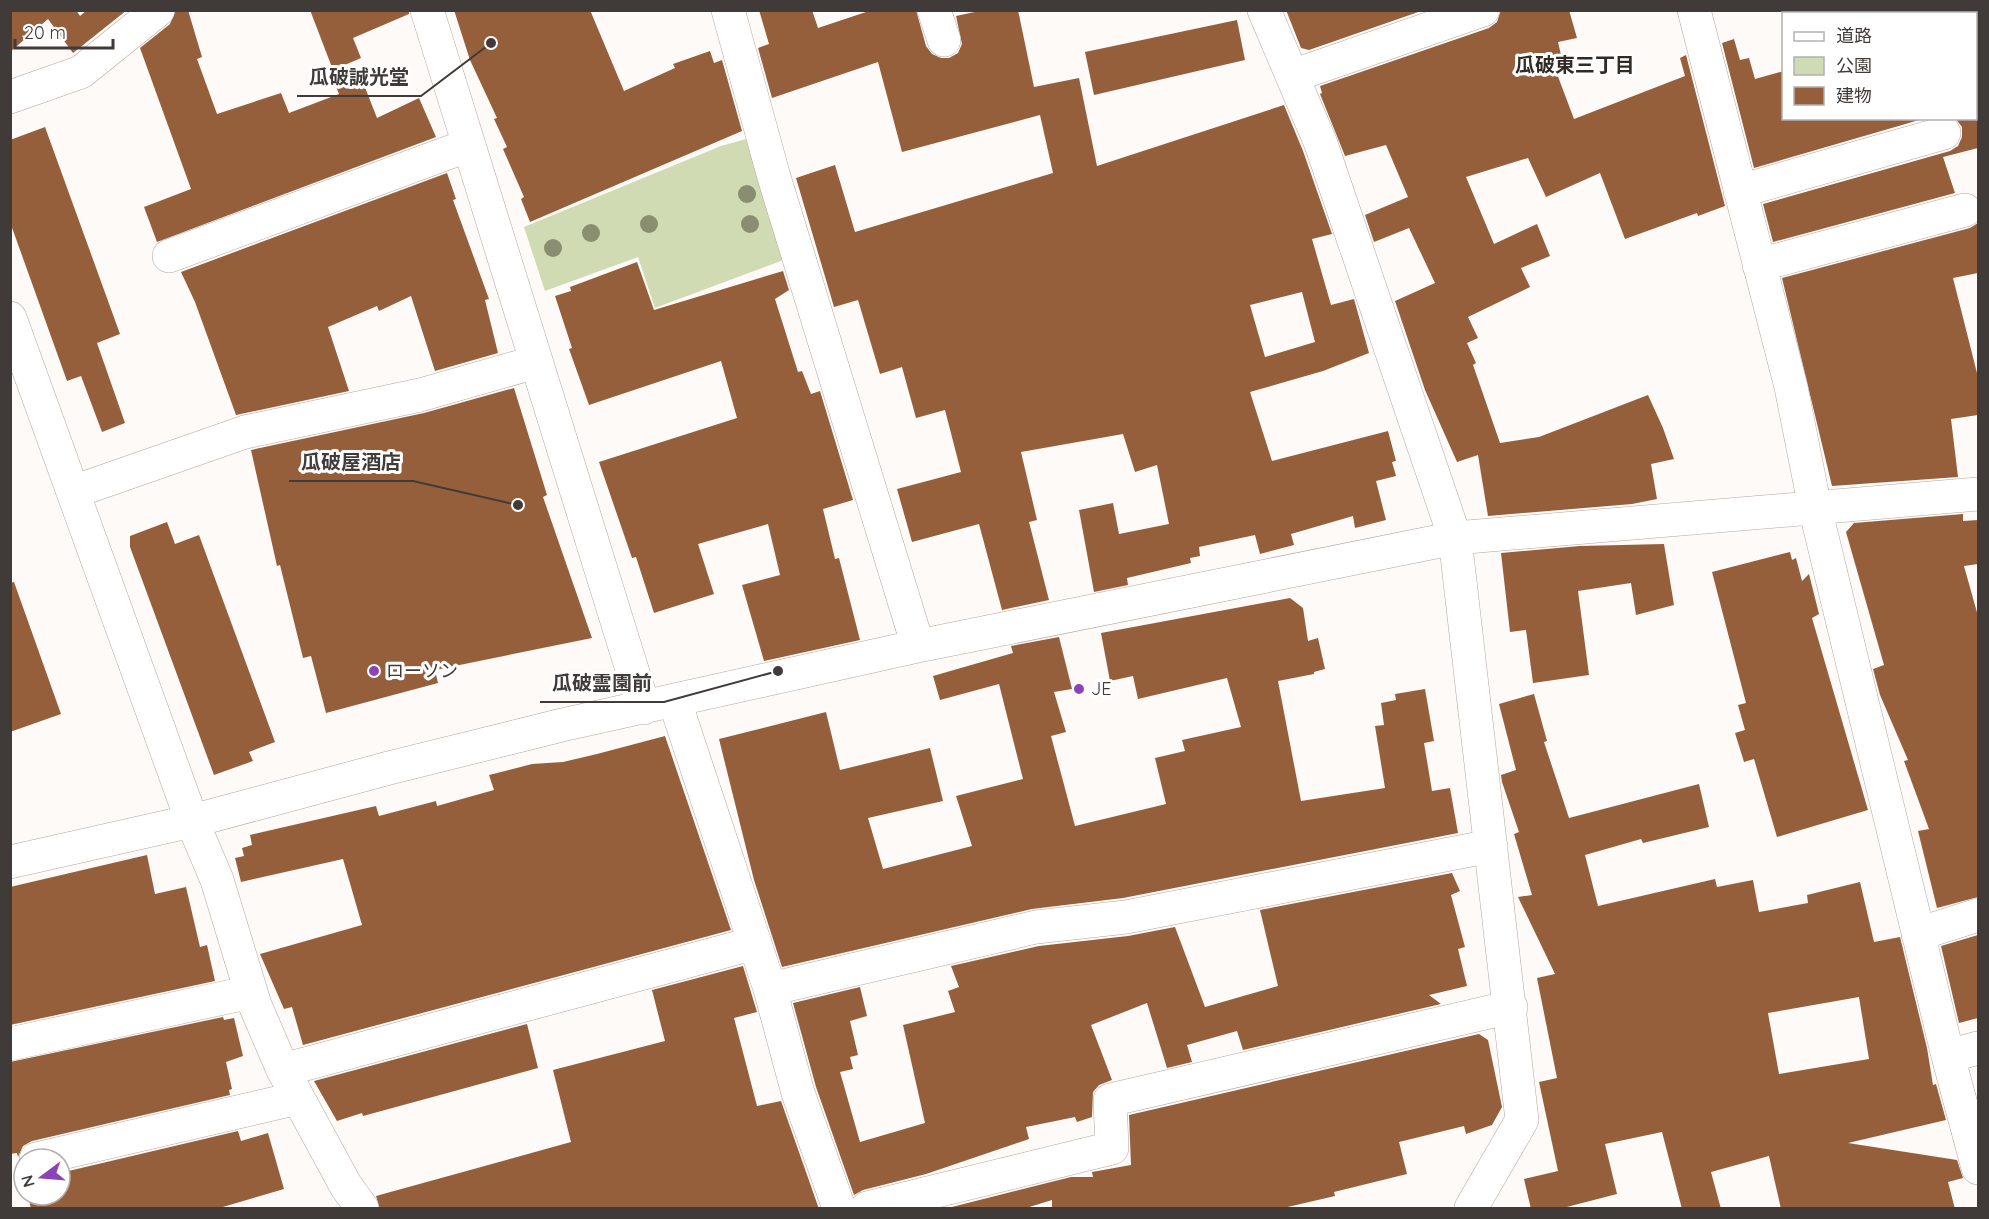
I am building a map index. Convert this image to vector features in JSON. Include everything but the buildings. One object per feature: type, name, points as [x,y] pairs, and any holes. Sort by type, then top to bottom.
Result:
[{"type":"street","points":[[10,97],[81,72],[158,10]]},
{"type":"street","points":[[427,10],[536,362],[659,705],[755,943],[798,1093],[839,1209]]},
{"type":"street","points":[[728,10],[774,177],[918,646]]},
{"type":"street","points":[[1264,10],[1321,144],[1455,537],[1511,1007],[1522,1120],[1471,1209]]},
{"type":"street","points":[[1292,76],[1483,10]]},
{"type":"street","points":[[1694,10],[1791,387],[1815,508],[1918,934],[1963,1052],[1978,1168]]},
{"type":"street","points":[[1740,190],[1944,133]]},
{"type":"street","points":[[169,256],[469,145]]},
{"type":"street","points":[[1760,265],[1965,210]]},
{"type":"street","points":[[10,318],[192,821],[217,880],[251,992],[290,1084],[346,1186],[362,1209]]},
{"type":"street","points":[[73,492],[244,432],[420,395],[536,362]]},
{"type":"street","points":[[10,862],[192,821],[388,768],[918,646],[1455,537],[1978,494]]},
{"type":"street","points":[[770,989],[1036,927],[1126,917],[1491,846]]},
{"type":"street","points":[[1918,934],[1978,915]]},
{"type":"street","points":[[72,1148],[755,943]]},
{"type":"street","points":[[10,1044],[251,992]]},
{"type":"street","points":[[867,1209],[1112,1148],[1110,1100],[1511,1007]]},
{"type":"green space","points":[[750,138],[786,259],[655,308],[638,257],[545,291],[524,227],[721,146]]},
{"type":"place","name":"瓜破誠光堂","points":[[491,43]]},
{"type":"place","name":"瓜破屋酒店","points":[[518,505]]},
{"type":"place","name":"ローソン","points":[[374,671]]},
{"type":"place","name":"瓜破霊園前","points":[[778,671]]},
{"type":"place","name":"JE","points":[[1079,689]]},
{"type":"district","name":"瓜破東三丁目","points":[[1575,65]]}]
